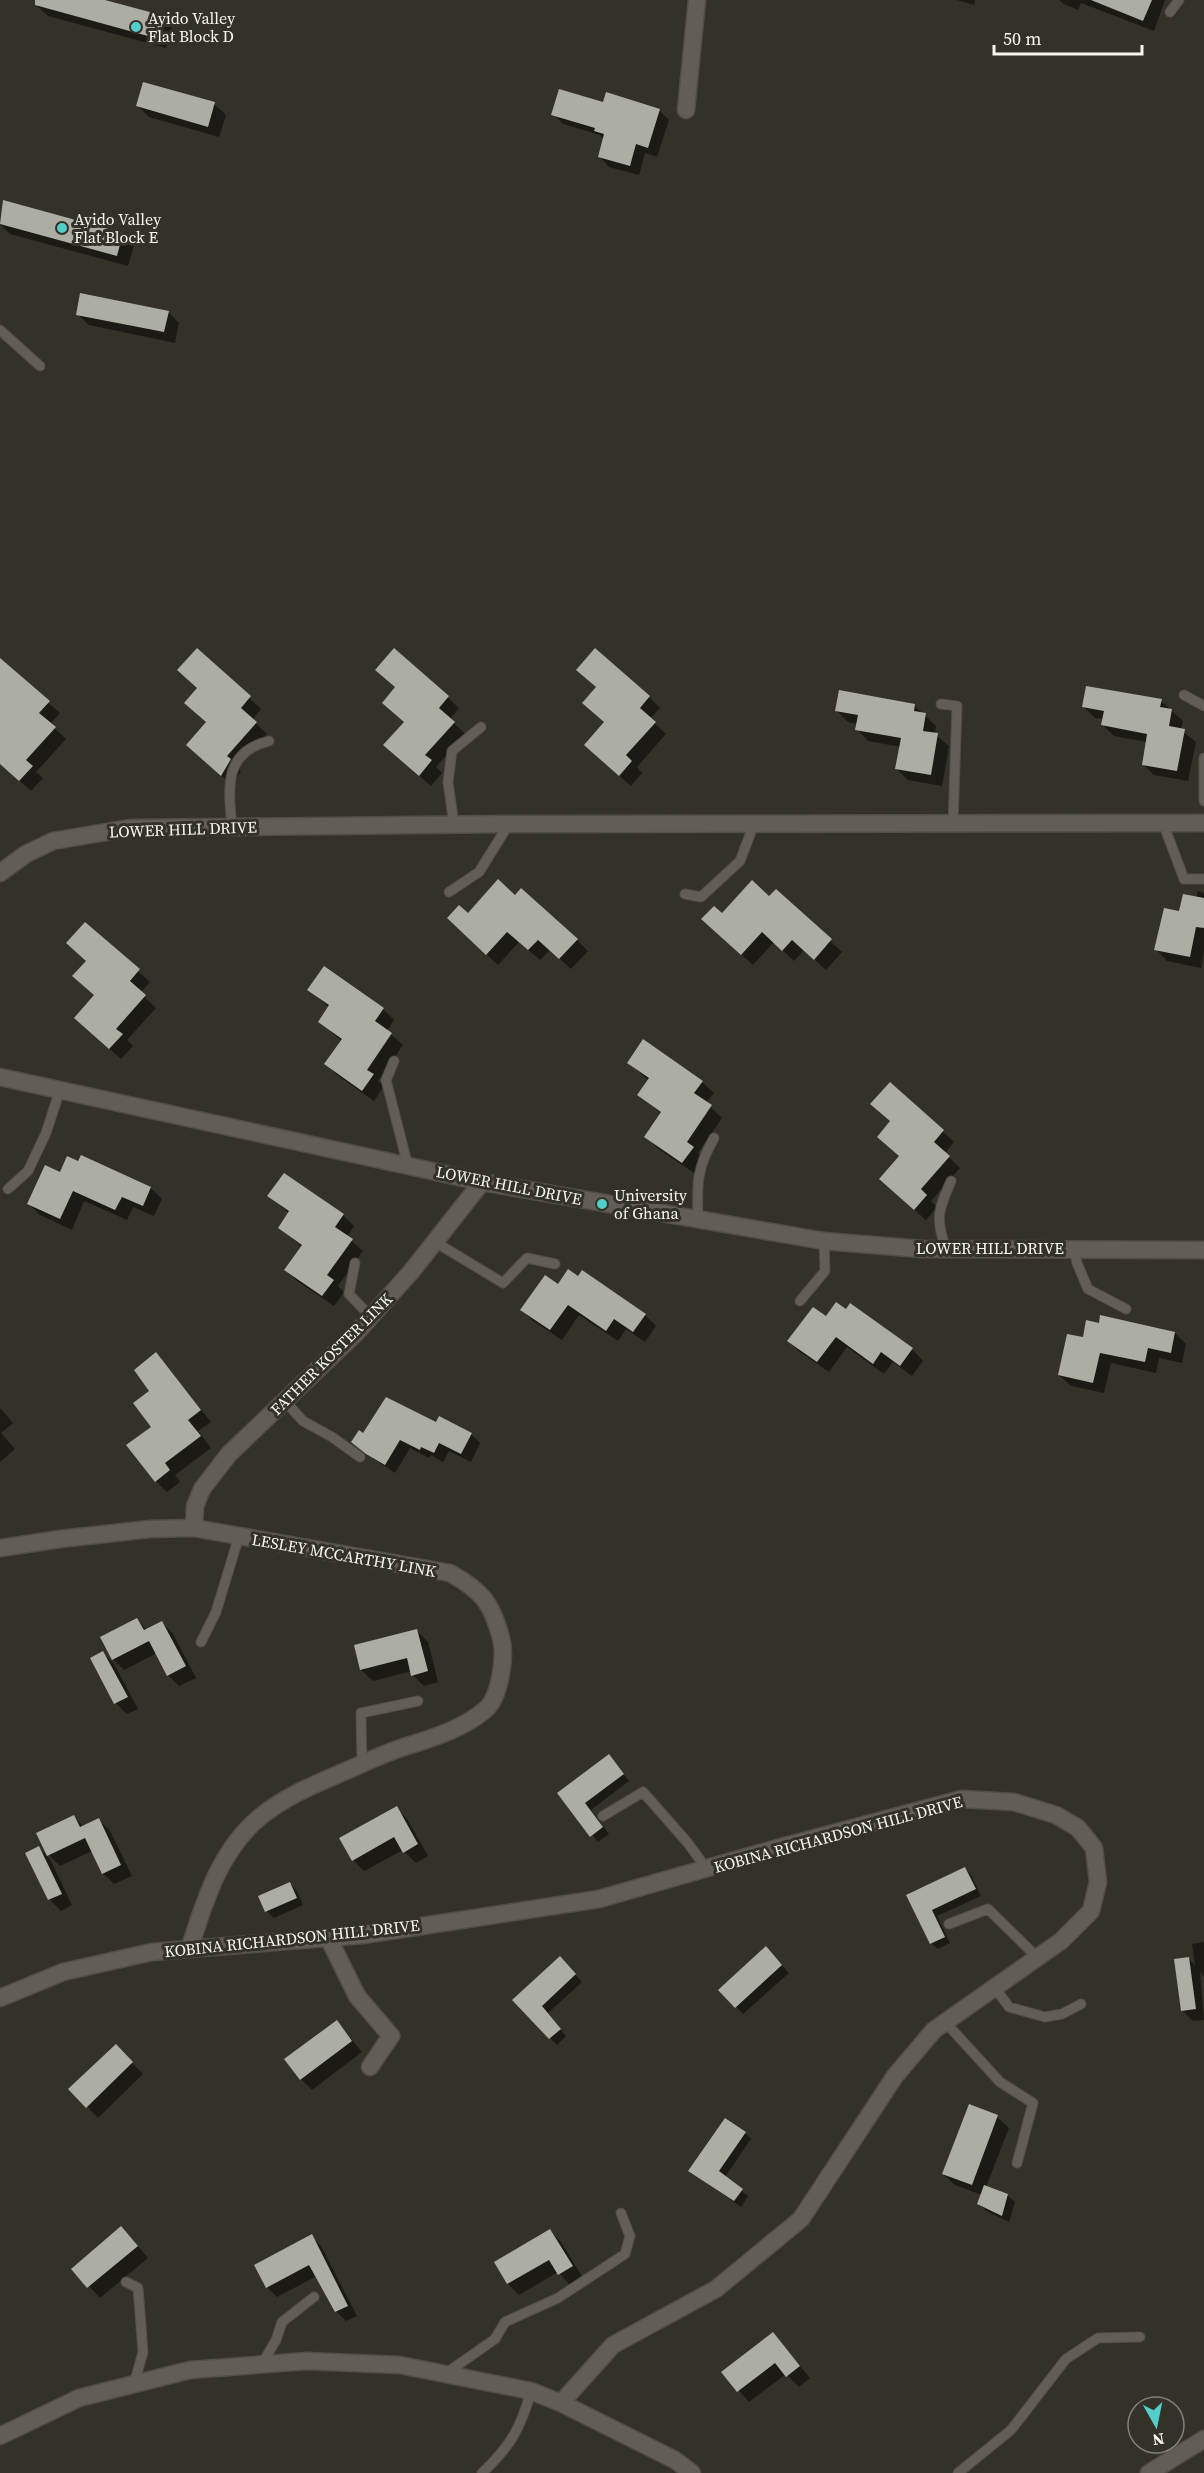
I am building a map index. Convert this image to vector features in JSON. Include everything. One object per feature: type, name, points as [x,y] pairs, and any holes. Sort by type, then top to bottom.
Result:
[{"type":"street","points":[[686,110],[697,0]]},
{"type":"street","name":"LOWER HILL DRIVE","points":[[0,873],[26,854],[53,841],[82,834],[130,828],[509,824],[1204,823]]},
{"type":"street","name":"LOWER HILL DRIVE","points":[[0,1077],[482,1182],[824,1240],[946,1249],[1204,1250]]},
{"type":"street","name":"FATHER KOSTER LINK","points":[[194,1528],[195,1506],[202,1489],[229,1454],[371,1317],[435,1242],[482,1182]]},
{"type":"street","name":"LESLEY MCCARTHY LINK","points":[[0,1548],[71,1537],[194,1528],[450,1573],[472,1586],[494,1612],[504,1648],[500,1682],[487,1709],[450,1732],[395,1750],[291,1794],[259,1818],[237,1841],[217,1872],[202,1907],[190,1947]]},
{"type":"street","name":"KOBINA RICHARDSON HILL DRIVE","points":[[0,1998],[63,1972],[152,1952],[190,1947],[363,1935],[599,1899],[962,1799],[1014,1802],[1056,1815],[1077,1828],[1094,1848],[1098,1882],[1091,1911],[1061,1941],[934,2030],[895,2076],[801,2219],[716,2289],[613,2345],[561,2403]]},
{"type":"street","points":[[327,1937],[357,1996],[391,2036],[370,2067]]},
{"type":"street","points":[[0,2436],[79,2398],[190,2370],[307,2361],[389,2365],[531,2391],[561,2403],[675,2460],[692,2473]]},
{"type":"street","points":[[1149,2473],[1204,2439]]},
{"type":"lane","points":[[1170,12],[1179,0]]},
{"type":"lane","points":[[0,330],[40,366]]},
{"type":"lane","points":[[1184,696],[1204,705]]},
{"type":"lane","points":[[941,704],[957,706],[953,824]]},
{"type":"lane","points":[[454,825],[448,782],[452,751],[481,727]]},
{"type":"lane","points":[[232,826],[232,774],[246,750],[269,741]]},
{"type":"lane","points":[[1204,758],[1204,801]]},
{"type":"lane","points":[[1163,823],[1184,879],[1204,879]]},
{"type":"lane","points":[[449,892],[479,872],[509,824]]},
{"type":"lane","points":[[685,894],[702,897],[740,861],[754,824]]},
{"type":"lane","points":[[394,1061],[386,1080],[408,1166]]},
{"type":"lane","points":[[8,1189],[28,1171],[46,1133],[60,1090]]},
{"type":"lane","points":[[698,1219],[697,1192],[700,1163],[714,1138]]},
{"type":"lane","points":[[946,1249],[938,1226],[941,1204],[951,1181]]},
{"type":"lane","points":[[800,1301],[825,1270],[824,1240]]},
{"type":"lane","points":[[435,1242],[502,1283],[527,1258],[555,1264]]},
{"type":"lane","points":[[1074,1249],[1077,1263],[1089,1289],[1126,1309]]},
{"type":"lane","points":[[355,1263],[349,1294],[371,1317]]},
{"type":"lane","points":[[285,1401],[303,1421],[332,1437],[360,1457]]},
{"type":"lane","points":[[201,1642],[216,1612],[239,1536]]},
{"type":"lane","points":[[362,1764],[362,1713],[418,1701]]},
{"type":"lane","points":[[603,1816],[644,1792],[706,1868]]},
{"type":"lane","points":[[949,1924],[988,1909],[1038,1958]]},
{"type":"lane","points":[[995,1988],[1009,2007],[1045,2017],[1062,2014],[1081,2004]]},
{"type":"lane","points":[[946,2023],[1000,2082],[1033,2103],[1017,2163]]},
{"type":"lane","points":[[445,2374],[495,2339],[505,2322],[558,2298],[625,2254],[630,2236],[621,2213]]},
{"type":"lane","points":[[126,2282],[138,2288],[143,2352],[135,2384]]},
{"type":"lane","points":[[262,2364],[276,2340],[282,2322],[314,2297]]},
{"type":"lane","points":[[958,2473],[1011,2430],[1066,2359],[1098,2338],[1140,2337]]},
{"type":"lane","points":[[482,2473],[501,2455],[523,2421],[531,2391]]},
{"type":"building","name":"Ayido Valley Flat Block D","points":[[35,0],[105,0],[161,15],[155,38],[35,5]]},
{"type":"building","points":[[1091,0],[1152,0],[1143,21]]},
{"type":"building","points":[[143,82],[215,102],[208,127],[136,106]]},
{"type":"building","points":[[559,89],[603,102],[606,92],[660,109],[648,148],[636,144],[630,166],[598,157],[604,134],[594,131],[595,128],[551,115]]},
{"type":"building","name":"Ayido Valley Flat Block E","points":[[3,200],[123,233],[117,256],[0,224]]},
{"type":"building","points":[[80,293],[169,311],[164,332],[76,315]]},
{"type":"building","points":[[197,648],[251,696],[241,708],[257,722],[227,756],[231,759],[221,776],[186,745],[206,722],[184,703],[197,688],[177,670]]},
{"type":"building","points":[[394,648],[449,696],[439,708],[455,722],[425,755],[432,760],[419,776],[383,745],[404,722],[382,703],[395,687],[375,670]]},
{"type":"building","points":[[595,648],[650,696],[640,708],[656,722],[626,755],[632,761],[619,776],[584,745],[604,722],[582,703],[596,687],[576,670]]},
{"type":"building","points":[[0,658],[50,701],[39,713],[56,727],[26,760],[33,766],[19,781],[0,764]]},
{"type":"building","points":[[1086,686],[1162,699],[1160,707],[1172,709],[1169,726],[1185,729],[1177,771],[1142,765],[1147,734],[1101,725],[1104,711],[1082,707]]},
{"type":"building","points":[[839,690],[915,704],[914,711],[926,713],[923,731],[938,733],[931,775],[895,769],[901,738],[855,730],[858,715],[835,711]]},
{"type":"building","points":[[498,879],[515,895],[521,888],[578,939],[559,959],[538,940],[528,950],[507,932],[486,955],[447,918],[459,905],[468,913]]},
{"type":"building","points":[[752,880],[769,896],[776,889],[832,939],[814,960],[792,940],[782,951],[762,932],[741,955],[701,919],[714,906],[722,913]]},
{"type":"building","points":[[1183,894],[1204,898],[1204,928],[1196,927],[1190,957],[1154,950],[1164,908],[1179,911]]},
{"type":"building","points":[[85,922],[140,969],[130,981],[146,995],[116,1029],[123,1034],[109,1049],[74,1018],[94,995],[72,976],[86,961],[66,943]]},
{"type":"building","points":[[324,966],[384,1008],[375,1021],[392,1033],[367,1070],[374,1074],[362,1091],[324,1064],[342,1039],[318,1022],[329,1005],[307,990]]},
{"type":"building","points":[[643,1039],[703,1081],[694,1093],[712,1105],[687,1142],[694,1147],[682,1163],[644,1137],[661,1112],[637,1095],[649,1078],[627,1063]]},
{"type":"building","points":[[890,1082],[944,1130],[934,1142],[950,1156],[921,1189],[927,1195],[914,1210],[879,1179],[899,1156],[877,1137],[890,1121],[870,1104]]},
{"type":"building","points":[[81,1155],[151,1187],[143,1206],[122,1197],[115,1210],[73,1191],[60,1219],[27,1204],[45,1165],[60,1172],[67,1156],[78,1161]]},
{"type":"building","points":[[284,1173],[344,1214],[335,1227],[353,1239],[327,1275],[334,1280],[322,1296],[284,1270],[302,1245],[278,1228],[289,1211],[267,1196]]},
{"type":"building","points":[[568,1269],[578,1276],[582,1270],[646,1314],[633,1332],[614,1319],[606,1331],[568,1305],[550,1330],[520,1310],[545,1275],[558,1284]]},
{"type":"building","points":[[836,1302],[846,1309],[850,1303],[913,1348],[900,1366],[881,1352],[873,1364],[836,1337],[817,1362],[787,1341],[813,1307],[826,1316]]},
{"type":"building","points":[[1100,1315],[1175,1332],[1171,1353],[1148,1348],[1145,1362],[1100,1353],[1093,1383],[1058,1375],[1067,1334],[1083,1337],[1086,1320],[1099,1323]]},
{"type":"building","points":[[156,1352],[201,1410],[188,1420],[201,1436],[165,1463],[170,1470],[155,1482],[126,1445],[151,1427],[133,1403],[149,1391],[134,1370]]},
{"type":"building","points":[[386,1397],[436,1422],[439,1416],[472,1433],[461,1454],[439,1443],[434,1453],[421,1447],[420,1450],[400,1440],[385,1465],[366,1454],[351,1442],[359,1430],[363,1433]]},
{"type":"building","points":[[137,1618],[144,1630],[162,1621],[186,1666],[167,1676],[149,1641],[112,1660],[100,1637]]},
{"type":"building","points":[[417,1629],[428,1671],[411,1676],[407,1658],[360,1670],[354,1645]]},
{"type":"building","points":[[103,1651],[128,1697],[114,1704],[90,1658]]},
{"type":"building","points":[[609,1754],[624,1774],[585,1803],[603,1827],[590,1837],[557,1793]]},
{"type":"building","points":[[397,1806],[418,1844],[403,1853],[394,1837],[352,1861],[339,1838]]},
{"type":"building","points":[[74,1815],[80,1827],[99,1818],[121,1865],[102,1874],[85,1838],[47,1856],[36,1833]]},
{"type":"building","points":[[39,1846],[62,1894],[48,1900],[25,1853]]},
{"type":"building","points":[[965,1867],[976,1889],[932,1910],[945,1937],[930,1944],[906,1895]]},
{"type":"building","points":[[290,1882],[297,1898],[265,1912],[258,1896]]},
{"type":"building","points":[[766,1946],[782,1965],[735,2008],[718,1990]]},
{"type":"building","points":[[560,1956],[576,1974],[542,2006],[561,2029],[549,2039],[512,2000]]},
{"type":"building","points":[[1189,1957],[1196,2009],[1181,2011],[1174,1959]]},
{"type":"building","points":[[337,2020],[352,2041],[300,2080],[284,2059]]},
{"type":"building","points":[[116,2044],[133,2062],[86,2108],[68,2089]]},
{"type":"building","points":[[969,2104],[998,2115],[972,2185],[942,2174]]},
{"type":"building","points":[[725,2118],[746,2132],[719,2171],[743,2189],[734,2201],[688,2171]]},
{"type":"building","points":[[984,2185],[1008,2194],[1002,2216],[977,2204]]},
{"type":"building","points":[[121,2226],[138,2246],[87,2288],[71,2269]]},
{"type":"building","points":[[550,2229],[573,2266],[558,2275],[549,2260],[507,2284],[494,2262]]},
{"type":"building","points":[[312,2234],[348,2306],[335,2312],[309,2265],[266,2288],[254,2265]]},
{"type":"building","points":[[773,2332],[800,2366],[786,2377],[775,2363],[737,2392],[721,2372]]},
{"type":"place","name":"Ayido Valley Flat Block D","points":[[136,27]]},
{"type":"place","name":"Ayido Valley Flat Block E","points":[[62,228]]},
{"type":"place","name":"University of Ghana","points":[[602,1204]]}]
